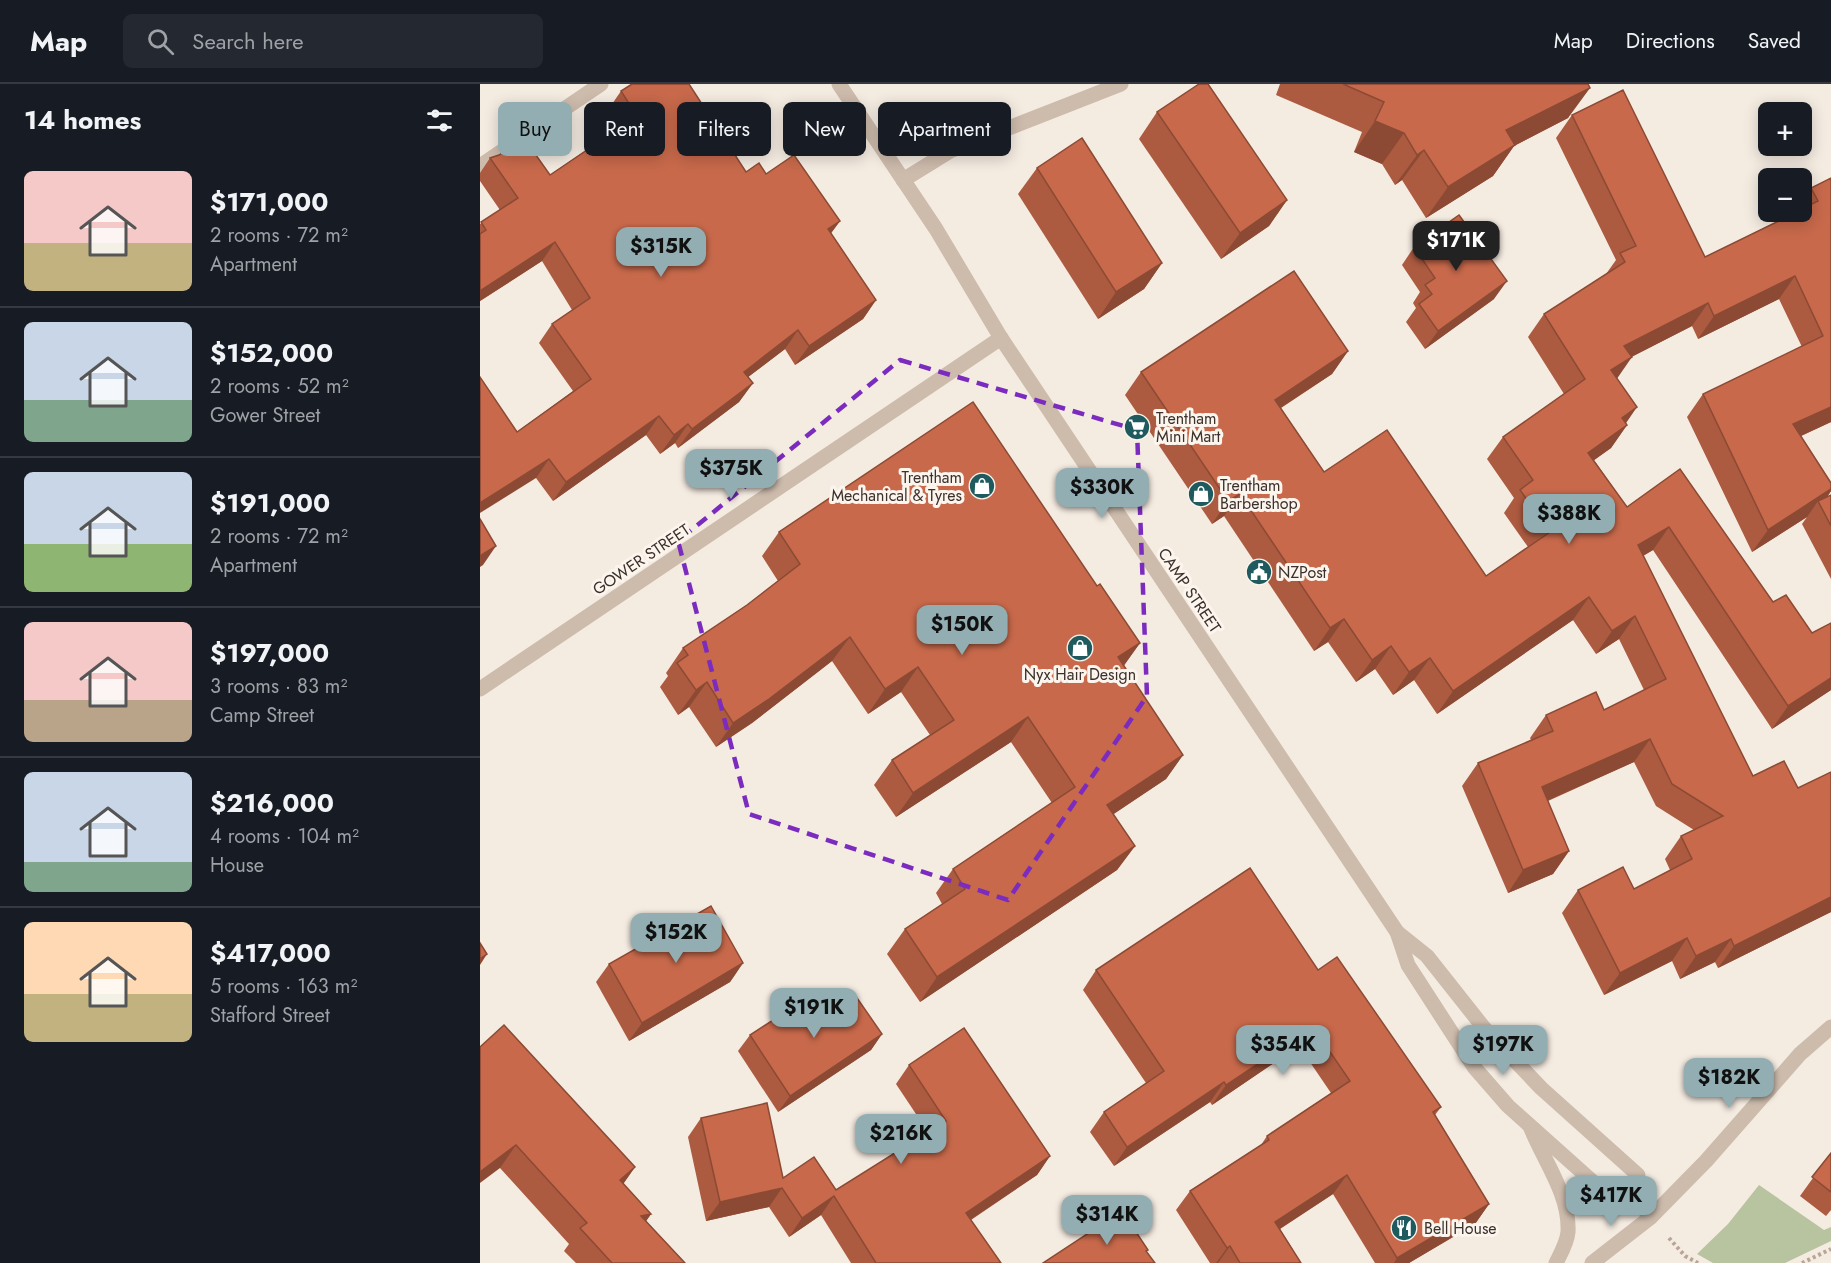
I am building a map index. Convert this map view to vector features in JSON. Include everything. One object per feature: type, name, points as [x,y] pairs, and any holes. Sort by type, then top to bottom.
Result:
[{"type":"street","points":[[480,166],[601,84]]},
{"type":"street","name":"CAMP STREET","points":[[839,84],[936,229],[1001,338],[1397,932],[1408,965],[1474,1067],[1508,1106],[1611,1198],[1636,1200],[1638,1175],[1541,1088],[1484,1028],[1427,956],[1397,932]]},
{"type":"street","points":[[903,180],[950,151],[1121,84]]},
{"type":"street","name":"GOWER STREET","points":[[480,689],[1001,338]]},
{"type":"street","points":[[1592,1263],[1651,1217],[1706,1161],[1800,1054],[1831,1027]]},
{"type":"street","points":[[1530,1126],[1563,1198],[1567,1217],[1568,1233],[1556,1263]]},
{"type":"street","points":[[1636,1200],[1651,1217]]},
{"type":"path","points":[[1802,1263],[1831,1249]]},
{"type":"path","points":[[1685,1256],[1698,1263]]},
{"type":"highlighted area","points":[[900,360],[1137,430],[1147,696],[1008,900],[749,814],[678,541]]},
{"type":"green space","points":[[1759,1185],[1824,1230],[1831,1227],[1831,1241],[1785,1263],[1713,1263],[1697,1254],[1728,1224]]},
{"type":"building","points":[[632,84],[689,84],[701,102],[677,102],[677,156],[736,156],[746,172],[759,163],[766,174],[795,156],[840,221],[828,229],[876,300],[809,346],[798,330],[744,372],[753,383],[692,429],[688,424],[674,435],[659,416],[566,482],[549,459],[480,503],[480,377],[517,432],[591,379],[552,324],[590,298],[555,242],[480,291],[480,234],[486,230],[481,222],[518,198],[490,158],[498,155],[537,156],[550,175],[584,152],[584,156],[665,156],[665,102],[628,102],[621,91]]},
{"type":"building","points":[[1199,84],[1208,84],[1287,200],[1240,233],[1157,112]]},
{"type":"building","points":[[1343,84],[1588,84],[1590,88],[1506,130],[1515,145],[1448,187],[1424,150],[1417,155],[1404,133],[1375,121],[1384,102]]},
{"type":"building","points":[[1623,90],[1705,257],[1777,222],[1812,222],[1812,204],[1818,201],[1812,188],[1831,178],[1831,407],[1793,424],[1831,483],[1831,489],[1768,530],[1703,394],[1823,336],[1795,276],[1714,316],[1708,303],[1624,346],[1632,357],[1611,370],[1637,407],[1622,418],[1627,425],[1588,453],[1627,507],[1680,469],[1773,602],[1786,595],[1812,633],[1831,623],[1831,678],[1788,706],[1669,527],[1638,545],[1753,776],[1784,761],[1798,788],[1831,772],[1831,897],[1734,946],[1731,939],[1696,956],[1687,938],[1620,973],[1578,890],[1623,867],[1634,889],[1692,859],[1681,836],[1723,816],[1672,784],[1650,739],[1542,787],[1569,851],[1523,870],[1478,763],[1553,731],[1546,715],[1596,692],[1604,710],[1666,679],[1635,616],[1612,631],[1589,597],[1453,691],[1430,658],[1409,672],[1391,646],[1372,660],[1344,619],[1330,628],[1240,494],[1228,501],[1141,372],[1294,271],[1348,351],[1275,400],[1324,472],[1387,430],[1486,576],[1550,532],[1520,490],[1533,480],[1503,437],[1585,379],[1544,314],[1625,262],[1620,253],[1636,246],[1572,115]]},
{"type":"building","points":[[1082,138],[1162,263],[1116,292],[1037,168]]},
{"type":"building","points":[[1459,215],[1507,281],[1438,331],[1419,304],[1432,294],[1425,285],[1435,278],[1414,247]]},
{"type":"building","points":[[973,402],[1097,586],[1100,584],[1140,643],[1118,657],[1183,755],[1107,805],[1135,846],[937,977],[905,929],[965,889],[953,869],[1075,787],[1028,717],[913,793],[892,760],[954,720],[918,667],[885,689],[850,637],[769,699],[733,723],[707,682],[696,690],[677,663],[688,655],[683,648],[747,605],[800,564],[779,532]]},
{"type":"building","points":[[1831,495],[1831,526],[1818,501]]},
{"type":"building","points":[[480,519],[496,546],[480,556]]},
{"type":"building","points":[[1250,868],[1318,970],[1337,957],[1441,1107],[1433,1112],[1489,1204],[1397,1258],[1347,1175],[1275,1222],[1301,1263],[1240,1263],[1230,1246],[1227,1248],[1190,1191],[1269,1140],[1267,1136],[1350,1081],[1313,1027],[1226,1085],[1224,1082],[1127,1147],[1104,1112],[1164,1071],[1096,970]]},
{"type":"building","points":[[711,906],[743,963],[642,1023],[609,964]]},
{"type":"building","points":[[480,943],[487,954],[480,959]]},
{"type":"building","points":[[818,991],[831,1011],[855,995],[882,1034],[790,1096],[750,1035]]},
{"type":"building","points":[[504,1025],[635,1167],[620,1180],[651,1214],[641,1216],[685,1263],[612,1263],[580,1228],[587,1223],[516,1145],[480,1172],[480,1047]]},
{"type":"building","points":[[964,1028],[1050,1156],[966,1213],[1001,1263],[876,1263],[834,1196],[802,1218],[782,1188],[720,1202],[701,1118],[767,1103],[783,1178],[814,1157],[836,1190],[946,1121],[909,1065]]},
{"type":"building","points":[[1831,1153],[1831,1192],[1812,1177]]},
{"type":"building","points":[[1122,1211],[1155,1263],[1043,1263]]},
{"type":"place","name":"Trentham Mini Mart","points":[[1137,427]]},
{"type":"place","name":"Trentham Mechanical & Tyres","points":[[982,486]]},
{"type":"place","name":"Trentham Barbershop","points":[[1201,494]]},
{"type":"place","name":"NZPost","points":[[1259,572]]},
{"type":"place","name":"Nyx Hair Design","points":[[1080,648]]},
{"type":"place","name":"Bell House","points":[[1404,1228]]}]
